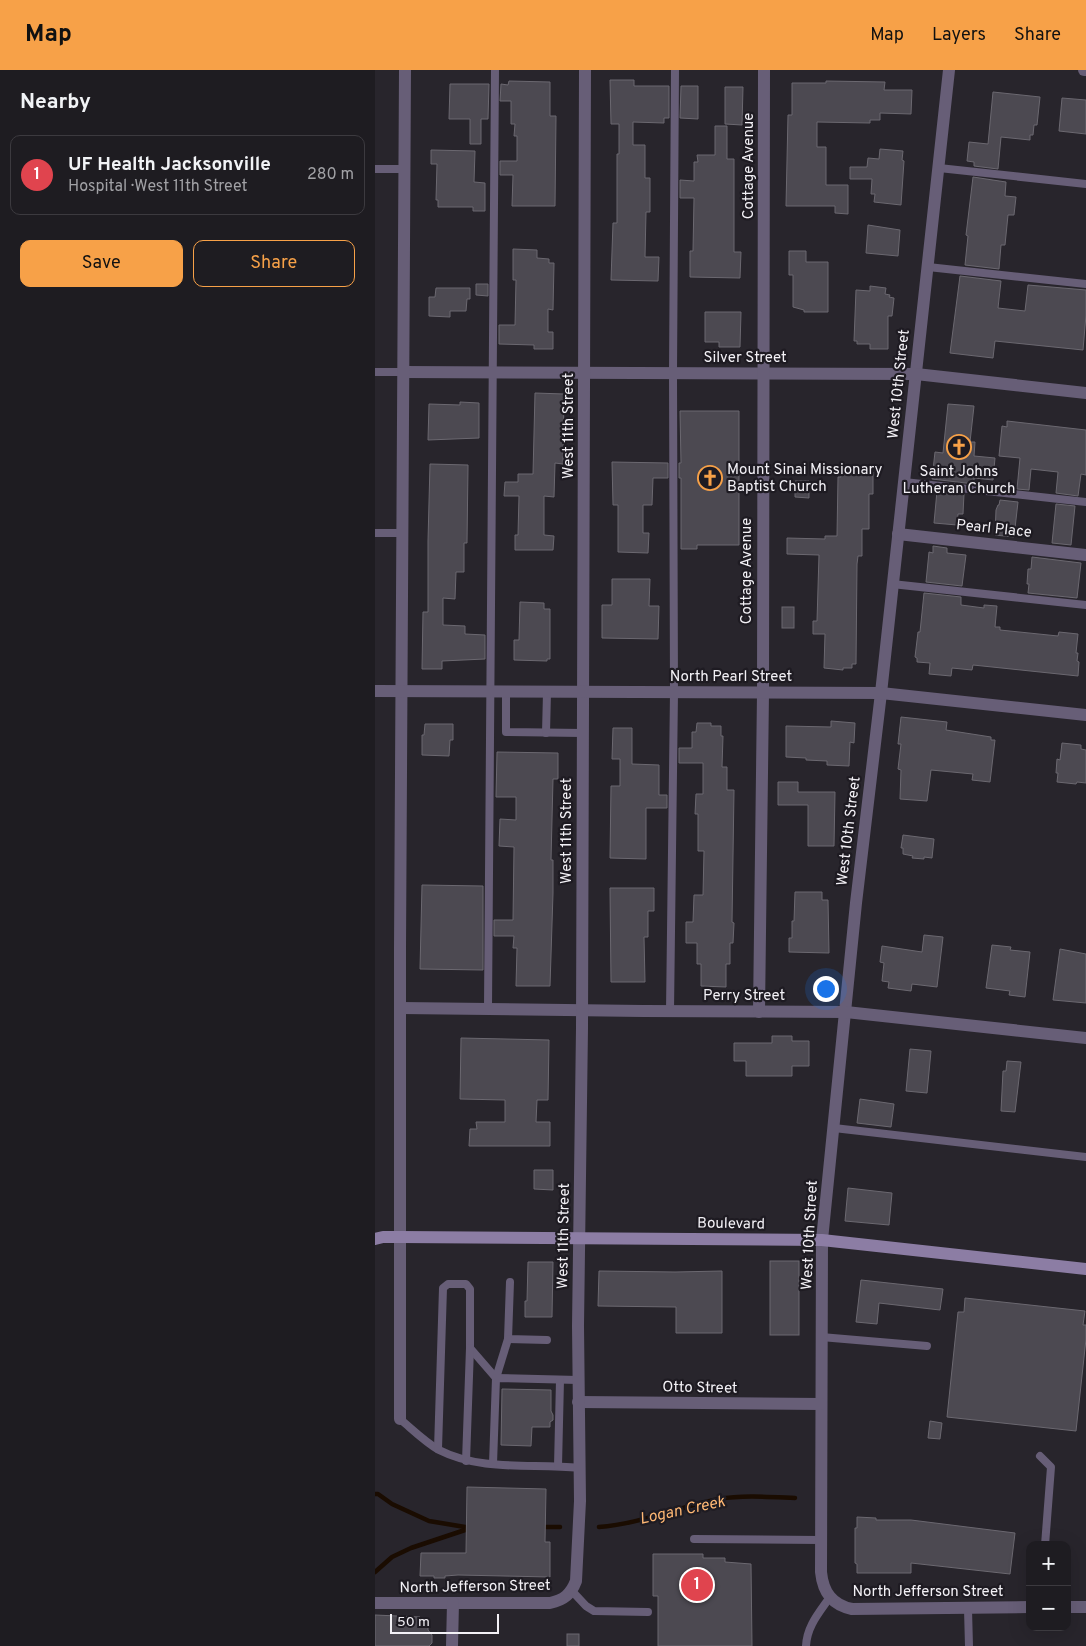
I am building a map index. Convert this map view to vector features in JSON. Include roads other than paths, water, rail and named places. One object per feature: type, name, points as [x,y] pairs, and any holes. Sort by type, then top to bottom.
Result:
[{"type":"main road","name":"Boulevard","points":[[375,1239],[399,1237],[822,1240],[1086,1269]]},
{"type":"street","points":[[400,1419],[401,691],[405,70]]},
{"type":"street","name":"West 11th Street","points":[[572,1591],[577,1581],[578,1569],[579,1468],[585,70]]},
{"type":"street","name":"Cottage Avenue","points":[[759,1012],[763,693],[764,70]]},
{"type":"street","name":"West 10th Street","points":[[830,1597],[822,1582],[820,1540],[822,1240],[856,903],[881,693],[949,70]]},
{"type":"street","name":"Silver Street","points":[[403,372],[916,374],[1086,393]]},
{"type":"street","name":"Pearl Place","points":[[898,534],[1086,555]]},
{"type":"street","name":"North Pearl Street","points":[[375,691],[881,693],[1086,715]]},
{"type":"street","name":"Perry Street","points":[[401,1008],[846,1012],[1086,1038]]},
{"type":"street","name":"Otto Street","points":[[578,1402],[821,1404]]},
{"type":"street","name":"North Jefferson Street","points":[[375,1603],[550,1603],[566,1597],[572,1591]]},
{"type":"street","name":"North Jefferson Street","points":[[830,1597],[836,1603],[852,1608],[968,1609],[1026,1607]]},
{"type":"street","points":[[452,1646],[453,1603]]},
{"type":"street","points":[[1071,1607],[1086,1607]]},
{"type":"lane","points":[[489,1008],[495,70]]},
{"type":"lane","points":[[670,1011],[674,692],[673,373],[675,70]]},
{"type":"lane","points":[[939,168],[1086,184]]},
{"type":"lane","points":[[375,169],[404,169]]},
{"type":"lane","points":[[928,267],[1086,284]]},
{"type":"lane","points":[[375,372],[403,372]]},
{"type":"lane","points":[[904,482],[1086,502]]},
{"type":"lane","points":[[375,533],[402,533]]},
{"type":"lane","points":[[892,584],[1086,605]]},
{"type":"lane","points":[[506,691],[506,732],[582,733]]},
{"type":"lane","points":[[546,733],[547,692]]},
{"type":"lane","points":[[834,1128],[1086,1157]]},
{"type":"lane","points":[[493,1464],[496,1378],[509,1339],[510,1282]]},
{"type":"lane","points":[[438,1449],[443,1288],[448,1284],[466,1284],[470,1289],[466,1461]]},
{"type":"lane","points":[[821,1337],[927,1346]]},
{"type":"lane","points":[[509,1339],[547,1340]]},
{"type":"lane","points":[[470,1348],[496,1378],[578,1380]]},
{"type":"lane","points":[[558,1466],[559,1380]]},
{"type":"lane","points":[[400,1419],[438,1449],[466,1461],[579,1468]]},
{"type":"lane","points":[[1040,1456],[1051,1467],[1045,1541]]},
{"type":"lane","points":[[694,1539],[820,1540]]},
{"type":"lane","points":[[572,1591],[586,1606],[595,1611],[648,1612]]},
{"type":"lane","points":[[806,1646],[807,1632],[830,1597]]},
{"type":"lane","points":[[968,1609],[969,1646]]},
{"type":"waterway","name":"Logan Creek","points":[[375,1494],[429,1521],[471,1528]]},
{"type":"waterway","name":"Logan Creek","points":[[599,1527],[644,1519],[719,1499],[747,1497],[795,1498]]},
{"type":"waterway","name":"Logan Creek","points":[[541,1527],[560,1527]]},
{"type":"waterway","points":[[375,1572],[392,1557],[411,1548],[468,1529]]},
{"type":"place","name":"Saint Johns Lutheran Church","points":[[959,447]]},
{"type":"place","name":"Mount Sinai Missionary Baptist Church","points":[[710,478]]},
{"type":"place","name":"UF Health Jacksonville","points":[[697,1585]]}]
